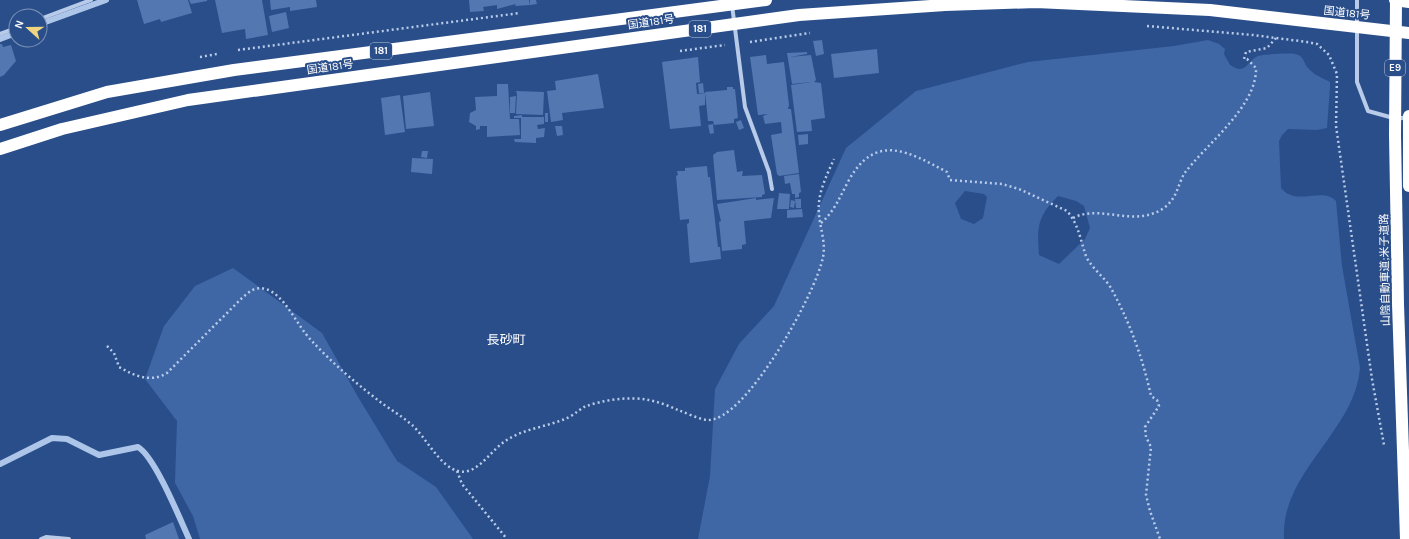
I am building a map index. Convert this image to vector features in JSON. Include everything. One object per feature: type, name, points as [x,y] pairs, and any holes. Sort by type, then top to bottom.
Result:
[{"type":"highway","name":"国道181号","points":[[0,125],[107,92],[234,70],[766,0]]},
{"type":"highway","points":[[1395,0],[1409,2]]},
{"type":"highway","name":"山陰自動車道;米子道路","points":[[1395,0],[1395,135],[1398,304],[1406,539]]},
{"type":"highway","name":"国道181号","points":[[0,149],[62,129],[188,100],[807,14],[945,5],[1036,2],[1210,10],[1409,33]]},
{"type":"highway","points":[[1409,116],[1409,186]]},
{"type":"street","points":[[48,16],[91,0]]},
{"type":"street","points":[[1357,0],[1357,82],[1368,111],[1397,119],[1409,116]]},
{"type":"street","points":[[732,4],[745,108],[769,172],[772,189]]},
{"type":"street","points":[[41,539],[46,537],[69,539]]},
{"type":"path","points":[[1145,26],[1276,38],[1317,44],[1329,55],[1338,74],[1336,126],[1372,379],[1385,448]]},
{"type":"path","points":[[748,42],[814,33]]},
{"type":"path","points":[[1073,218],[1081,214],[1092,213],[1147,216],[1162,210],[1171,201],[1183,176],[1200,154],[1236,116],[1249,92],[1256,76],[1256,68],[1247,59],[1244,59],[1246,52],[1267,48],[1276,38]]},
{"type":"path","points":[[673,52],[725,45]]},
{"type":"path","points":[[820,224],[838,203],[857,167],[865,158],[886,149],[899,151],[926,161],[947,172],[950,180],[988,182],[1019,189],[1053,203],[1067,211],[1073,218],[1083,240],[1086,257],[1111,288],[1118,302],[1144,366],[1151,396],[1157,400],[1159,406],[1145,427],[1146,436],[1151,447],[1146,495],[1160,539]]},
{"type":"path","points":[[107,346],[114,353],[119,367],[138,376],[158,378],[167,373],[242,298],[254,288],[264,288],[272,292],[283,302],[310,340],[371,394],[413,425],[435,452],[450,467],[458,471],[467,471],[475,468],[504,441],[569,417],[584,408],[605,401],[648,400],[708,420],[721,416],[732,408],[763,373],[775,356],[804,307],[820,268],[824,254],[820,224],[819,197],[834,159]]},
{"type":"path","points":[[458,471],[462,484],[507,539]]},
{"type":"shaded area","points":[[1208,40],[1219,44],[1225,49],[1224,54],[1230,65],[1240,69],[1258,56],[1295,54],[1301,56],[1307,67],[1316,75],[1330,82],[1327,128],[1317,130],[1288,129],[1279,141],[1281,188],[1294,196],[1302,197],[1324,195],[1331,197],[1336,201],[1342,266],[1360,368],[1355,391],[1345,412],[1333,433],[1305,472],[1293,493],[1286,515],[1284,539],[698,539],[710,476],[715,389],[739,344],[774,306],[846,148],[916,91],[1028,62],[1174,46]],"holes":[[[965,191],[984,194],[987,197],[983,218],[974,224],[961,219],[955,203]],[[1058,196],[1076,201],[1084,206],[1090,228],[1085,239],[1059,264],[1039,255],[1038,237],[1042,217],[1051,203]]]},
{"type":"shaded area","points":[[233,268],[322,333],[358,397],[397,461],[436,487],[473,539],[200,539],[193,516],[175,483],[177,421],[145,379],[164,326],[195,286]]},
{"type":"building","points":[[137,0],[188,0],[192,13],[161,22],[160,19],[144,24]]},
{"type":"building","points":[[189,0],[207,0],[207,1],[191,4]]},
{"type":"building","points":[[215,0],[262,0],[268,35],[246,39],[245,29],[222,33]]},
{"type":"building","points":[[270,0],[316,0],[317,7],[290,11],[290,7],[271,10]]},
{"type":"building","points":[[469,0],[529,0],[530,5],[515,6],[516,4],[497,9],[497,5],[483,7],[484,11],[470,12]]},
{"type":"building","points":[[530,0],[536,0],[537,4],[530,5]]},
{"type":"building","points":[[286,12],[289,28],[272,32],[269,16]]},
{"type":"building","points":[[822,40],[824,54],[816,56],[813,41]]},
{"type":"building","points":[[0,44],[2,44],[3,47],[8,46],[8,48],[12,48],[16,61],[4,75],[0,77]]},
{"type":"building","points":[[877,49],[879,73],[834,78],[831,54]]},
{"type":"building","points":[[807,52],[807,54],[790,57],[811,55],[816,80],[814,82],[821,83],[825,118],[811,120],[812,131],[797,132],[791,85],[811,82],[792,84],[787,53]]},
{"type":"building","points":[[766,55],[767,64],[784,62],[789,105],[788,109],[791,109],[799,173],[779,176],[777,174],[771,135],[782,133],[781,122],[765,124],[763,116],[768,114],[758,115],[750,57]]},
{"type":"building","points":[[698,57],[700,82],[696,83],[697,94],[705,93],[705,105],[699,106],[701,126],[670,129],[662,62]]},
{"type":"building","points":[[598,74],[604,108],[562,113],[563,120],[551,122],[547,91],[556,90],[555,81]]},
{"type":"building","points":[[703,83],[704,93],[699,93],[698,84]]},
{"type":"building","points":[[497,84],[508,84],[510,119],[519,119],[520,135],[487,137],[487,126],[480,126],[480,129],[476,130],[476,126],[469,122],[470,113],[476,110],[475,97],[497,96]]},
{"type":"building","points":[[727,87],[733,87],[733,89],[735,89],[738,118],[734,119],[734,123],[714,125],[713,121],[708,121],[705,92],[727,90]]},
{"type":"building","points":[[516,91],[544,92],[543,115],[516,114]]},
{"type":"building","points":[[430,92],[434,126],[406,129],[403,96]]},
{"type":"building","points":[[400,95],[405,132],[385,135],[381,98]]},
{"type":"building","points":[[516,96],[515,113],[510,113],[510,97]]},
{"type":"building","points":[[545,113],[548,113],[548,122],[545,122]]},
{"type":"building","points":[[522,115],[522,117],[544,117],[544,124],[537,125],[538,129],[545,128],[544,137],[536,138],[536,143],[515,142],[514,139],[521,139],[521,118],[514,118],[514,116]]},
{"type":"building","points":[[741,120],[744,128],[739,130],[736,122]]},
{"type":"building","points":[[713,124],[714,133],[710,134],[708,125]]},
{"type":"building","points":[[555,126],[562,126],[563,135],[557,136]]},
{"type":"building","points":[[808,134],[808,144],[799,145],[798,135]]},
{"type":"building","points":[[734,150],[737,172],[743,171],[742,176],[762,175],[765,194],[762,195],[762,197],[717,200],[713,155],[717,152]]},
{"type":"building","points":[[422,151],[428,151],[427,158],[421,157]]},
{"type":"building","points":[[412,158],[433,159],[432,174],[411,172]]},
{"type":"building","points":[[707,166],[708,177],[710,177],[718,247],[720,247],[721,259],[690,263],[687,224],[689,223],[689,219],[680,220],[676,176],[678,175],[677,171],[685,171],[685,168]]},
{"type":"building","points":[[799,174],[801,192],[799,193],[799,197],[795,198],[795,194],[792,194],[790,183],[785,184],[784,176]]},
{"type":"building","points":[[779,193],[790,194],[789,209],[777,209]]},
{"type":"building","points":[[756,198],[756,200],[774,198],[771,218],[744,221],[746,244],[742,245],[742,249],[722,251],[719,222],[721,221],[717,204]]},
{"type":"building","points":[[795,199],[801,199],[801,208],[796,208]]},
{"type":"building","points":[[791,200],[795,201],[794,208],[790,207]]},
{"type":"building","points":[[802,209],[803,217],[787,218],[787,210]]},
{"type":"building","points":[[173,522],[179,539],[146,539],[145,535]]},
{"type":"waterway","points":[[48,21],[106,0]]},
{"type":"waterway","points":[[0,39],[8,36]]},
{"type":"waterway","points":[[0,464],[52,438],[67,439],[99,455],[138,447],[145,453],[159,475],[189,539]]},
{"type":"district","name":"長砂町","points":[[506,339]]}]
